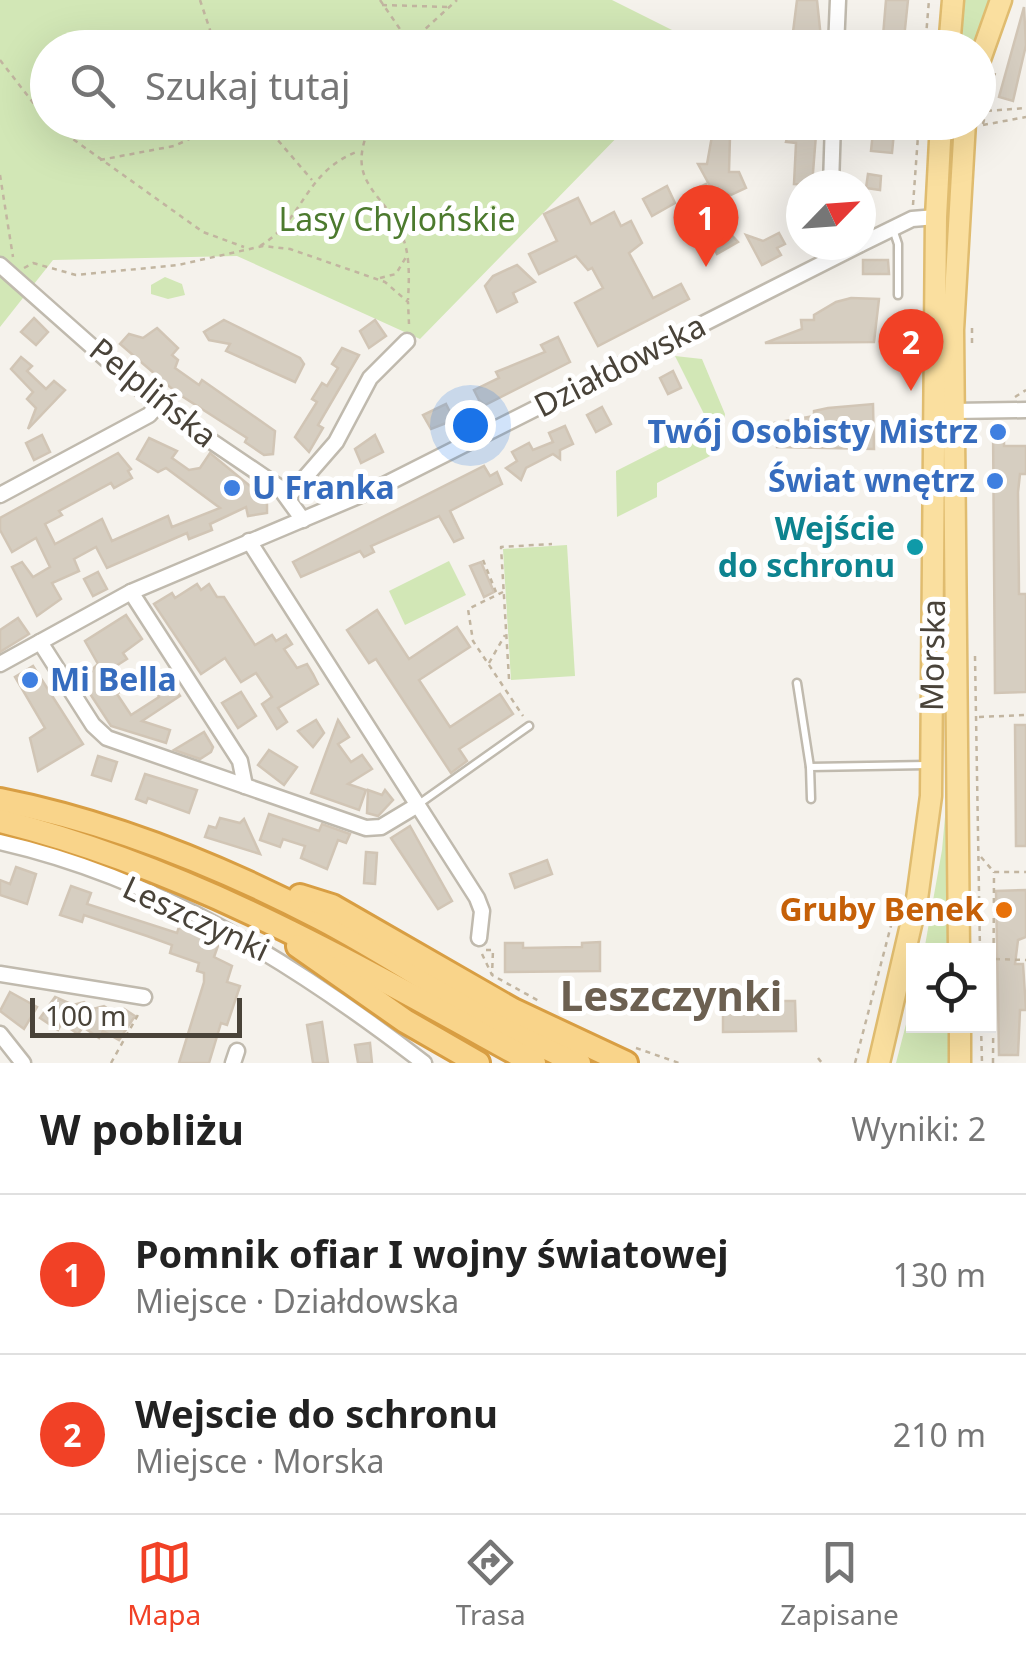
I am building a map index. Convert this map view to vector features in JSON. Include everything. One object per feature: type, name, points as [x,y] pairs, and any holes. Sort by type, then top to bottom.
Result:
[{"type":"highway","points":[[0,800],[128,835],[332,906],[513,1010],[630,1055]]},
{"type":"highway","points":[[0,822],[94,846],[246,910],[323,946],[534,1063]]},
{"type":"highway","points":[[216,868],[320,918],[524,1039],[579,1063]]},
{"type":"highway","points":[[246,910],[405,1021],[478,1063]]},
{"type":"main road","points":[[951,30],[954,0]]},
{"type":"main road","points":[[990,30],[1001,0]]},
{"type":"main road","name":"Morska","points":[[879,1063],[923,865],[932,765],[936,217],[940,140]]},
{"type":"main road","name":"Morska","points":[[959,943],[954,263],[972,140]]},
{"type":"main road","points":[[960,1033],[960,1063]]},
{"type":"street","points":[[837,30],[838,0]]},
{"type":"street","points":[[832,170],[833,140]]},
{"type":"street","name":"Działdowska","points":[[876,236],[912,219],[936,217]]},
{"type":"street","name":"Działdowska","points":[[0,664],[131,592],[382,486],[815,260]]},
{"type":"street","name":"Pelplińska","points":[[0,265],[158,406],[289,496],[303,520]]},
{"type":"street","points":[[289,496],[336,442],[370,378],[407,341]]},
{"type":"street","points":[[0,495],[149,415],[158,406]]},
{"type":"street","points":[[954,411],[1026,410]]},
{"type":"street","points":[[249,541],[477,898],[482,911],[479,938]]},
{"type":"street","points":[[131,592],[240,760],[245,786]]},
{"type":"street","points":[[40,642],[99,732],[366,828],[381,827],[416,806]]},
{"type":"street","name":"Leszczynki","points":[[0,842],[80,866],[224,926],[296,968],[424,1063]]},
{"type":"street","points":[[0,974],[144,997]]},
{"type":"street","points":[[0,1034],[23,1063]]},
{"type":"lane","points":[[892,228],[898,244],[898,295]]},
{"type":"lane","points":[[797,683],[811,799]]},
{"type":"lane","points":[[416,806],[529,726]]},
{"type":"lane","points":[[810,767],[932,765]]},
{"type":"path","points":[[200,0],[210,30]]},
{"type":"path","points":[[427,30],[458,0]]},
{"type":"path","points":[[926,30],[929,0]]},
{"type":"path","points":[[382,2],[449,7]]},
{"type":"path","points":[[382,2],[402,30]]},
{"type":"path","points":[[0,60],[30,99]]},
{"type":"path","points":[[996,112],[1026,108]]},
{"type":"path","points":[[996,121],[1026,117]]},
{"type":"path","points":[[72,140],[203,232],[248,248]]},
{"type":"path","points":[[98,160],[187,140]]},
{"type":"path","points":[[278,140],[313,181]]},
{"type":"path","points":[[364,140],[359,151],[368,186],[404,242],[407,341]]},
{"type":"path","points":[[912,219],[918,140]]},
{"type":"path","points":[[258,247],[278,235],[313,181],[338,159],[359,151]]},
{"type":"path","points":[[0,175],[9,212],[14,274],[33,262],[76,275],[178,265],[258,247],[318,256],[378,279],[408,302]]},
{"type":"path","points":[[378,279],[396,274],[406,255]]},
{"type":"path","points":[[508,678],[501,546],[552,544]]},
{"type":"path","points":[[483,560],[497,593]]},
{"type":"path","points":[[504,592],[468,609],[473,640],[529,726]]},
{"type":"path","points":[[488,664],[506,633]]},
{"type":"path","points":[[978,717],[1026,715]]},
{"type":"path","points":[[980,856],[994,872],[994,940],[980,941],[980,856]]},
{"type":"path","points":[[994,872],[1026,872]]},
{"type":"path","points":[[855,1063],[899,894]]},
{"type":"path","points":[[980,908],[994,907]]},
{"type":"path","points":[[980,932],[994,931]]},
{"type":"path","points":[[492,975],[492,950],[480,951],[492,975],[553,1008]]},
{"type":"path","points":[[996,959],[1026,960]]},
{"type":"path","points":[[111,1063],[136,1020],[144,997]]},
{"type":"path","points":[[981,1033],[982,1063]]},
{"type":"path","points":[[993,1033],[994,1063]]},
{"type":"path","points":[[981,1039],[994,1038]]},
{"type":"path","points":[[630,1055],[679,1063]]},
{"type":"path","points":[[818,1058],[822,1063]]},
{"type":"green space","name":"Lasy Chylońskie","points":[[0,0],[612,0],[672,30],[30,30],[30,140],[614,140],[420,339],[237,256],[53,260],[0,327]]},
{"type":"green space","points":[[963,0],[991,0],[981,30],[960,30]]},
{"type":"green space","points":[[165,277],[182,284],[185,295],[168,299],[151,294],[151,285]]},
{"type":"green space","points":[[675,356],[702,359],[725,414],[720,451],[657,483],[657,497],[617,517],[616,471],[709,424]]},
{"type":"green space","points":[[567,545],[575,676],[511,680],[503,549]]},
{"type":"green space","points":[[449,561],[466,595],[405,625],[389,591]]},
{"type":"green space","points":[[948,784],[950,943],[925,943],[942,850]]},
{"type":"green space","points":[[906,1024],[906,1033],[952,1033],[952,1063],[896,1063]]},
{"type":"building","points":[[797,0],[817,0],[820,30],[793,30]]},
{"type":"building","points":[[886,0],[908,0],[905,30],[884,30]]},
{"type":"building","points":[[1024,7],[1026,45],[1013,101],[999,97]]},
{"type":"building","points":[[711,140],[730,140],[729,172],[739,172],[746,188],[731,195],[710,186],[698,164],[707,164]]},
{"type":"building","points":[[816,140],[813,170],[795,170],[796,143],[786,142]]},
{"type":"building","points":[[872,140],[893,140],[892,153],[871,151]]},
{"type":"building","points":[[876,175],[881,176],[880,190],[876,189]]},
{"type":"building","points":[[706,184],[716,203],[699,212],[686,194]]},
{"type":"building","points":[[667,186],[675,203],[652,216],[643,199]]},
{"type":"building","points":[[578,198],[591,224],[614,212],[621,226],[631,221],[642,243],[629,253],[653,298],[681,284],[689,299],[598,346],[575,303],[603,288],[592,268],[588,270],[576,256],[539,274],[529,254],[557,241],[544,214]]},
{"type":"building","points":[[725,228],[738,242],[717,254],[708,236]]},
{"type":"building","points":[[779,233],[785,244],[777,248],[781,255],[762,265],[746,235],[763,241]]},
{"type":"building","points":[[863,260],[888,260],[889,274],[863,274]]},
{"type":"building","points":[[517,265],[535,282],[513,293],[517,302],[497,312],[485,286],[493,276]]},
{"type":"building","points":[[851,298],[879,299],[874,342],[765,343],[802,329],[801,320],[814,320],[814,315]]},
{"type":"building","points":[[34,318],[48,332],[36,345],[21,332]]},
{"type":"building","points":[[224,320],[300,358],[304,364],[295,382],[226,351],[230,344],[209,340],[204,332]]},
{"type":"building","points":[[375,320],[386,336],[369,348],[360,331]]},
{"type":"building","points":[[157,328],[178,348],[172,355],[178,360],[175,368],[199,385],[202,380],[275,431],[273,454],[264,455],[245,442],[247,438],[177,393],[120,344],[129,334],[143,338]]},
{"type":"building","points":[[558,337],[570,362],[485,405],[479,400],[474,390],[499,378],[496,372],[545,352],[541,345]]},
{"type":"building","points":[[342,348],[359,355],[318,425],[323,428],[309,452],[295,437],[317,402],[312,399],[322,383],[327,386],[338,368],[332,364]]},
{"type":"building","points":[[21,357],[32,366],[27,371],[46,389],[54,381],[65,390],[28,429],[36,408],[27,399],[33,392],[11,369]]},
{"type":"building","points":[[673,371],[681,388],[668,394],[660,378]]},
{"type":"building","points":[[446,404],[454,420],[431,429],[423,415]]},
{"type":"building","points":[[873,404],[874,449],[777,447],[774,423],[814,416],[814,411],[828,408]]},
{"type":"building","points":[[602,407],[611,424],[596,432],[587,415]]},
{"type":"building","points":[[993,425],[1004,425],[1004,446],[1026,446],[1026,474],[1020,474],[1018,492],[1019,594],[1026,594],[1026,692],[995,693]]},
{"type":"building","points":[[565,426],[573,444],[560,450],[560,459],[553,454],[526,468],[521,480],[506,468],[517,461],[512,452],[529,443],[533,450],[553,442],[549,433]]},
{"type":"building","points":[[42,435],[50,452],[34,460],[26,443]]},
{"type":"building","points":[[375,435],[383,452],[361,463],[355,449]]},
{"type":"building","points":[[149,438],[177,451],[172,458],[189,470],[200,468],[210,453],[267,500],[267,513],[248,516],[246,507],[210,524],[212,530],[189,539],[187,533],[107,568],[96,547],[74,559],[79,571],[52,583],[61,599],[37,616],[12,567],[22,562],[33,577],[50,567],[36,538],[12,552],[0,530],[0,518],[118,453],[131,469],[128,471],[132,478],[114,488],[111,483],[59,511],[62,515],[45,524],[55,544],[102,519],[112,541],[168,516],[172,527],[220,508],[166,468],[158,472],[137,459]]},
{"type":"building","points":[[484,466],[490,476],[497,472],[502,484],[450,511],[463,538],[454,542],[439,516],[371,546],[374,552],[364,557],[360,551],[301,577],[293,562]]},
{"type":"building","points":[[481,562],[494,592],[484,597],[470,566]]},
{"type":"building","points":[[98,572],[107,589],[93,596],[84,579]]},
{"type":"building","points":[[197,584],[201,590],[209,584],[217,597],[224,597],[255,645],[272,635],[276,641],[286,635],[292,644],[284,649],[297,668],[307,664],[313,674],[318,684],[278,708],[287,722],[277,729],[262,704],[272,697],[256,673],[241,682],[225,658],[201,674],[154,604],[172,593],[175,598]]},
{"type":"building","points":[[377,610],[409,659],[457,627],[470,647],[419,680],[450,727],[500,694],[513,714],[459,749],[467,761],[451,773],[376,659],[369,663],[347,630]]},
{"type":"building","points":[[126,615],[142,639],[123,653],[127,659],[116,666],[128,686],[117,694],[131,715],[159,697],[153,686],[167,676],[180,696],[142,721],[170,730],[166,743],[111,726],[81,680],[98,664],[85,641]]},
{"type":"building","points":[[18,618],[29,634],[0,652],[0,630]]},
{"type":"building","points":[[33,666],[83,744],[38,771],[30,738],[45,728],[15,677]]},
{"type":"building","points":[[241,692],[256,716],[238,728],[222,703]]},
{"type":"building","points":[[316,720],[324,733],[313,747],[298,731]]},
{"type":"building","points":[[338,720],[349,737],[338,744],[351,762],[362,755],[372,769],[348,784],[366,790],[359,810],[311,793]]},
{"type":"building","points":[[1015,725],[1026,725],[1026,846],[1016,846]]},
{"type":"building","points":[[204,732],[213,747],[200,759],[174,750]]},
{"type":"building","points":[[269,750],[297,767],[284,785],[258,765]]},
{"type":"building","points":[[98,756],[117,762],[111,781],[92,775]]},
{"type":"building","points":[[145,774],[197,790],[189,813],[148,798],[146,803],[136,799]]},
{"type":"building","points":[[368,790],[382,795],[385,790],[393,800],[378,816],[367,813]]},
{"type":"building","points":[[269,814],[319,831],[322,824],[350,834],[346,843],[338,840],[327,869],[301,858],[305,846],[283,839],[280,847],[260,840]]},
{"type":"building","points":[[220,818],[240,823],[244,819],[260,854],[205,837],[209,826],[216,828]]},
{"type":"building","points":[[410,826],[452,901],[438,909],[391,838]]},
{"type":"building","points":[[366,852],[377,853],[375,884],[364,883]]},
{"type":"building","points":[[547,860],[552,874],[515,888],[510,874]]},
{"type":"building","points":[[16,867],[36,874],[27,904],[0,895],[0,880],[10,884]]},
{"type":"building","points":[[71,886],[91,893],[87,904],[177,933],[180,924],[220,940],[214,957],[232,966],[227,982],[240,986],[227,1025],[221,1023],[209,1063],[179,1063],[204,982],[204,973],[197,971],[199,963],[170,953],[172,945],[147,936],[84,915],[82,922],[60,915]]},
{"type":"building","points":[[1026,890],[1026,937],[1018,940],[1015,964],[1023,964],[1026,1010],[1020,1010],[1018,1055],[999,1055],[996,891]]},
{"type":"building","points":[[600,942],[600,971],[505,972],[505,943],[523,943],[523,948],[582,947],[582,943]]},
{"type":"building","points":[[10,992],[37,1007],[24,1029],[0,1011]]},
{"type":"building","points":[[55,997],[73,1005],[84,1002],[93,1009],[104,1006],[114,1013],[124,1009],[135,1016],[119,1040],[103,1031],[99,1038],[83,1027],[78,1034],[62,1023],[58,1030],[40,1018]]},
{"type":"building","points":[[795,1001],[796,1031],[723,1032],[723,1002]]},
{"type":"building","points":[[322,1022],[328,1063],[313,1063],[307,1025]]},
{"type":"building","points":[[370,1043],[372,1063],[358,1063],[355,1045]]},
{"type":"place","name":"Pomnik ofiar I wojny światowej","points":[[706,267]]},
{"type":"place","name":"Wejscie do schronu","points":[[911,391]]},
{"type":"place","name":"Twój Osobisty Mistrz","points":[[998,432]]},
{"type":"place","name":"Świat wnętrz","points":[[995,481]]},
{"type":"place","name":"U Franka","points":[[232,488]]},
{"type":"place","name":"Wejście do schronu","points":[[915,547]]},
{"type":"place","name":"Mi Bella","points":[[30,680]]},
{"type":"place","name":"Gruby Benek","points":[[1004,910]]},
{"type":"district","name":"Leszczynki","points":[[671,996]]}]
